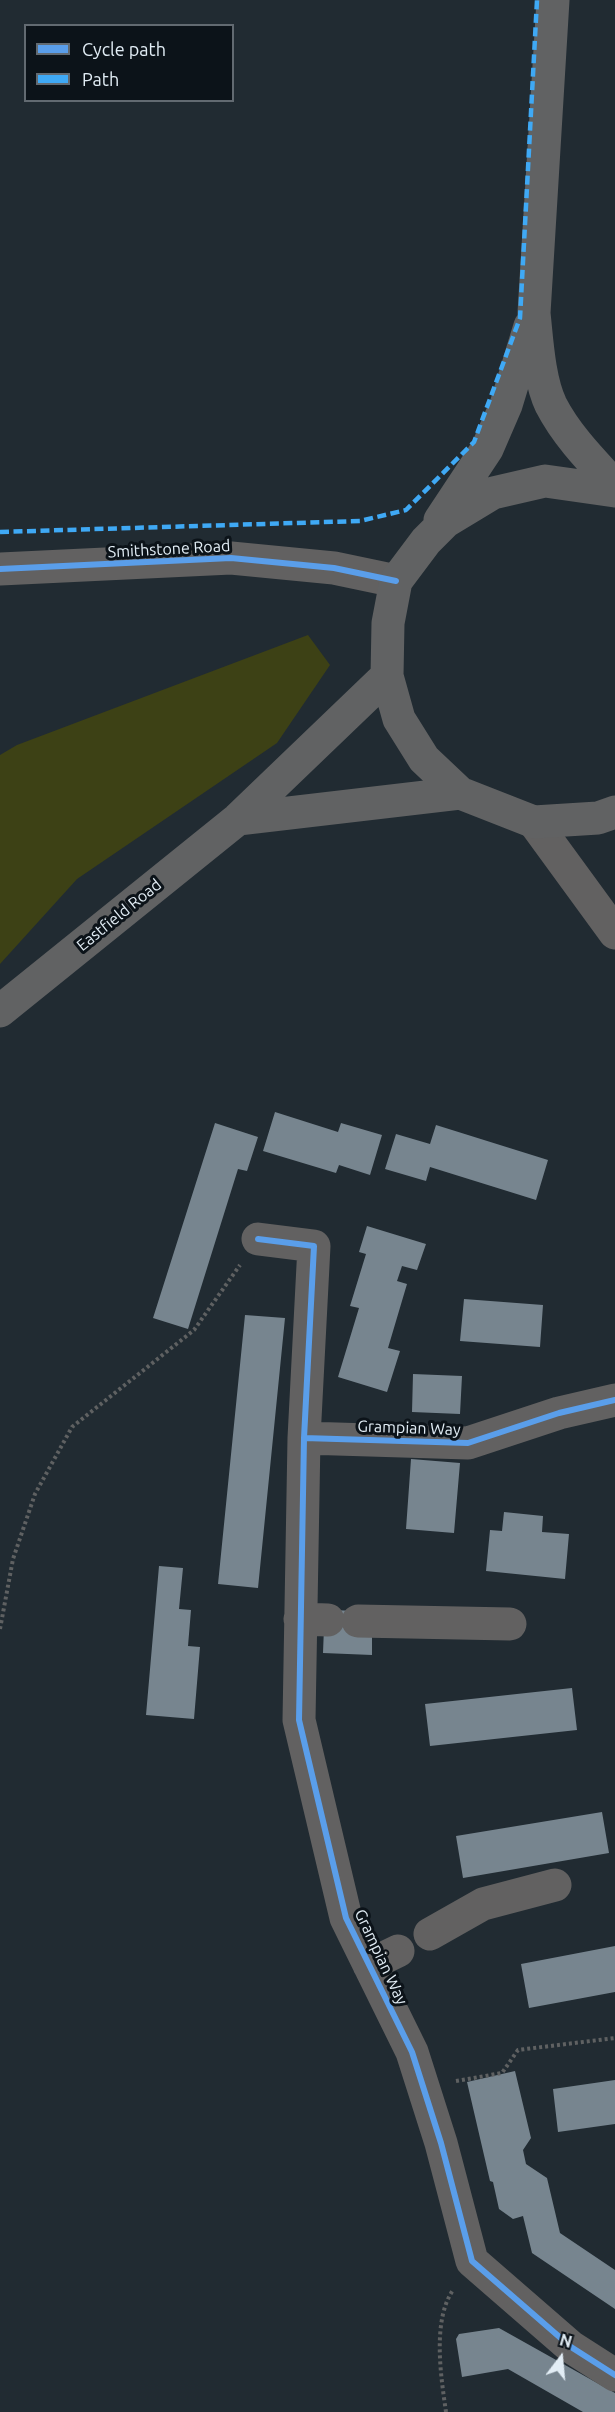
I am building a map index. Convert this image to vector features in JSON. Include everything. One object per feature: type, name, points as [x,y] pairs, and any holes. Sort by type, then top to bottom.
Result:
[{"type":"main road","points":[[553,0],[534,313],[538,349],[550,403],[566,431],[615,486]]},
{"type":"main road","points":[[534,313],[506,405],[487,449],[426,541],[396,581],[388,623],[387,676],[399,718],[424,759],[460,793],[534,822],[598,819],[615,812]]},
{"type":"main road","points":[[426,541],[445,522],[493,493],[545,481],[615,491]]},
{"type":"main road","name":"Eastfield Road","points":[[0,1011],[238,819],[387,676]]},
{"type":"main road","points":[[238,819],[460,793]]},
{"type":"street","name":"Smithstone Road","points":[[5,569],[231,558],[334,568],[396,581]]},
{"type":"street","points":[[534,822],[615,933]]},
{"type":"street","name":"Grampian Way","points":[[258,1239],[314,1246],[304,1438],[329,1620],[298,1720],[346,1918],[412,2052],[441,2143],[472,2261]]},
{"type":"street","name":"Grampian Way","points":[[304,1438],[468,1443],[559,1413],[615,1400]]},
{"type":"street","points":[[329,1620],[510,1624]]},
{"type":"street","points":[[430,1934],[483,1904],[555,1885]]},
{"type":"street","name":"Grampian Way","points":[[369,1965],[398,1951]]},
{"type":"street","points":[[472,2261],[571,2347],[615,2375]]},
{"type":"path","points":[[0,1629],[14,1559],[35,1494],[72,1427],[194,1330],[258,1239]]},
{"type":"path","points":[[423,2087],[502,2073],[518,2050],[615,2038]]},
{"type":"path","points":[[446,2412],[439,2358],[446,2300],[472,2261]]},
{"type":"green space","points":[[308,635],[330,665],[277,743],[77,879],[0,964],[0,755],[17,745]]},
{"type":"building","points":[[275,1112],[338,1132],[341,1123],[382,1135],[370,1175],[339,1165],[336,1173],[263,1151]]},
{"type":"building","points":[[215,1123],[258,1137],[247,1171],[238,1169],[188,1329],[153,1318]]},
{"type":"building","points":[[436,1125],[548,1160],[536,1200],[430,1167],[426,1181],[385,1169],[396,1134],[430,1144]]},
{"type":"building","points":[[367,1226],[426,1244],[417,1270],[402,1266],[397,1281],[407,1284],[388,1348],[400,1351],[387,1392],[338,1377],[359,1308],[350,1306],[366,1254],[359,1252]]},
{"type":"building","points":[[464,1299],[543,1305],[540,1347],[460,1341]]},
{"type":"building","points":[[245,1315],[285,1318],[258,1588],[218,1584]]},
{"type":"building","points":[[413,1374],[462,1376],[460,1414],[412,1412]]},
{"type":"building","points":[[411,1459],[460,1463],[454,1533],[406,1529]]},
{"type":"building","points":[[504,1512],[543,1516],[542,1532],[569,1534],[565,1579],[486,1571],[490,1530],[502,1531]]},
{"type":"building","points":[[159,1566],[183,1568],[179,1609],[191,1610],[188,1646],[200,1647],[194,1719],[146,1715]]},
{"type":"building","points":[[329,1610],[359,1611],[372,1627],[372,1655],[323,1653],[324,1627]]},
{"type":"building","points":[[572,1688],[577,1730],[430,1746],[425,1704]]},
{"type":"building","points":[[602,1812],[609,1853],[463,1878],[456,1836]]},
{"type":"building","points":[[615,1946],[615,1992],[529,2008],[521,1964]]},
{"type":"building","points":[[515,2071],[531,2138],[523,2150],[526,2164],[547,2178],[560,2233],[615,2270],[615,2309],[532,2253],[523,2216],[513,2219],[499,2209],[493,2182],[490,2181],[467,2082]]},
{"type":"building","points":[[615,2080],[615,2124],[558,2132],[553,2089]]},
{"type":"building","points":[[499,2328],[615,2393],[615,2412],[583,2412],[508,2369],[462,2377],[456,2339],[459,2334]]},
{"type":"marked path","points":[[0,532],[360,521],[406,510],[474,442],[520,318],[537,0]]},
{"type":"cycle path","points":[[0,569],[231,558],[334,568],[396,581]]},
{"type":"cycle path","points":[[258,1239],[314,1246],[304,1438],[299,1720],[346,1918],[412,2052],[441,2143],[472,2261],[571,2347],[615,2375]]},
{"type":"cycle path","points":[[304,1438],[468,1443],[559,1413],[615,1400]]}]
